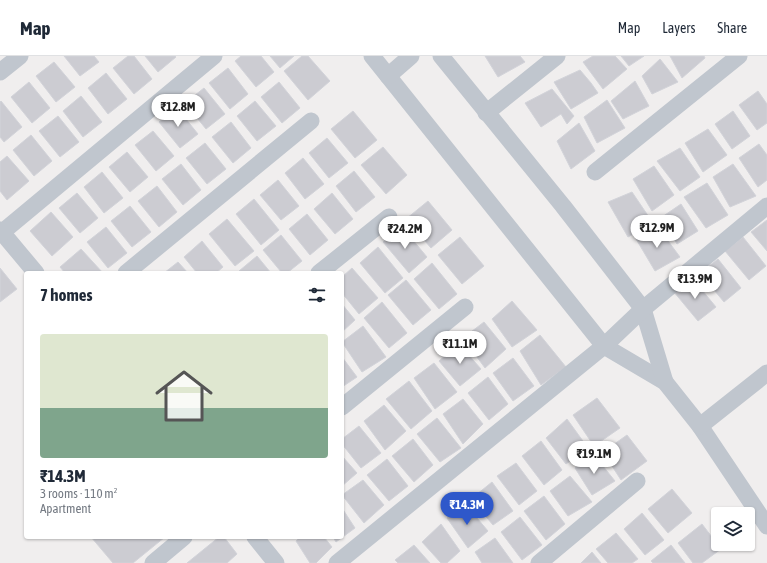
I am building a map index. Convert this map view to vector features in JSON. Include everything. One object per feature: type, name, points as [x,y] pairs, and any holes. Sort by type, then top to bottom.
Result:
[{"type":"street","points":[[0,72],[20,56]]},
{"type":"street","points":[[34,271],[1,232],[214,56]]},
{"type":"street","points":[[372,56],[604,346],[665,382],[700,426],[767,526]]},
{"type":"street","points":[[388,76],[411,56]]},
{"type":"street","points":[[441,56],[486,113],[564,206],[643,309],[665,382]]},
{"type":"street","points":[[486,113],[557,56]]},
{"type":"street","points":[[596,172],[739,56]]},
{"type":"street","points":[[128,271],[311,121]]},
{"type":"street","points":[[337,563],[604,346],[643,309],[767,206]]},
{"type":"street","points":[[322,271],[389,217]]},
{"type":"street","points":[[344,405],[465,307]]},
{"type":"street","points":[[700,426],[767,373]]},
{"type":"street","points":[[539,563],[637,481]]},
{"type":"street","points":[[153,563],[182,539]]},
{"type":"street","points":[[256,539],[276,563]]},
{"type":"building","points":[[64,56],[94,56],[99,62],[80,76]]},
{"type":"building","points":[[128,56],[134,56],[152,79],[134,94],[113,68]]},
{"type":"building","points":[[145,56],[175,56],[176,57],[158,72]]},
{"type":"building","points":[[241,56],[261,56],[274,72],[256,87],[235,61]]},
{"type":"building","points":[[270,56],[294,56],[280,68]]},
{"type":"building","points":[[302,56],[308,56],[330,81],[308,100],[284,71]]},
{"type":"building","points":[[485,56],[520,56],[525,62],[498,77]]},
{"type":"building","points":[[593,56],[615,56],[627,69],[603,89],[583,62]]},
{"type":"building","points":[[621,56],[644,56],[629,66]]},
{"type":"building","points":[[670,56],[704,56],[705,58],[682,78]]},
{"type":"building","points":[[660,59],[678,82],[652,94],[642,76]]},
{"type":"building","points":[[54,62],[75,87],[56,102],[36,76]]},
{"type":"building","points":[[228,68],[248,94],[230,109],[209,83]]},
{"type":"building","points":[[580,70],[598,93],[571,109],[554,82]]},
{"type":"building","points":[[106,73],[127,99],[108,114],[88,88]]},
{"type":"building","points":[[635,81],[649,106],[623,119],[611,101]]},
{"type":"building","points":[[29,82],[50,108],[32,123],[11,97]]},
{"type":"building","points":[[279,82],[300,108],[282,123],[261,97]]},
{"type":"building","points":[[204,88],[225,114],[206,129],[185,103]]},
{"type":"building","points":[[552,89],[574,116],[567,124],[561,114],[541,127],[525,103]]},
{"type":"building","points":[[758,91],[767,104],[767,123],[757,130],[739,105]]},
{"type":"building","points":[[81,96],[102,122],[83,137],[63,111]]},
{"type":"building","points":[[607,100],[625,128],[597,143],[584,117]]},
{"type":"building","points":[[1,101],[22,127],[4,142],[0,137]]},
{"type":"building","points":[[255,101],[276,126],[257,141],[237,116]]},
{"type":"building","points":[[177,108],[198,134],[180,148],[159,122]]},
{"type":"building","points":[[353,111],[377,140],[355,158],[331,129]]},
{"type":"building","points":[[733,111],[750,136],[732,149],[715,124]]},
{"type":"building","points":[[58,116],[79,142],[60,157],[39,131]]},
{"type":"building","points":[[231,122],[251,148],[233,163],[212,137]]},
{"type":"building","points":[[579,123],[595,151],[571,169],[557,141]]},
{"type":"building","points":[[708,129],[727,155],[703,172],[685,143]]},
{"type":"building","points":[[153,131],[174,156],[156,171],[135,145]]},
{"type":"building","points":[[31,135],[52,161],[34,176],[13,150]]},
{"type":"building","points":[[327,138],[348,163],[329,178],[309,153]]},
{"type":"building","points":[[205,143],[226,169],[207,184],[186,158]]},
{"type":"building","points":[[759,144],[767,155],[767,180],[758,187],[739,158]]},
{"type":"building","points":[[383,147],[407,175],[386,194],[361,165]]},
{"type":"building","points":[[680,148],[700,177],[680,191],[657,161]]},
{"type":"building","points":[[127,152],[148,177],[130,192],[109,167]]},
{"type":"building","points":[[7,156],[29,181],[7,200],[0,191],[0,162]]},
{"type":"building","points":[[303,158],[324,184],[305,199],[285,173]]},
{"type":"building","points":[[181,164],[201,190],[183,205],[162,179]]},
{"type":"building","points":[[733,164],[756,196],[730,207],[713,177]]},
{"type":"building","points":[[654,166],[674,195],[652,211],[633,179]]},
{"type":"building","points":[[354,171],[375,197],[356,212],[336,186]]},
{"type":"building","points":[[102,172],[123,198],[104,213],[84,187]]},
{"type":"building","points":[[278,180],[299,206],[281,220],[260,195]]},
{"type":"building","points":[[707,183],[728,215],[706,228],[684,197]]},
{"type":"building","points":[[157,186],[177,212],[159,227],[138,201]]},
{"type":"building","points":[[632,192],[653,223],[628,237],[608,202]]},
{"type":"building","points":[[77,193],[98,218],[80,233],[59,208]]},
{"type":"building","points":[[332,193],[353,219],[335,234],[314,209]]},
{"type":"building","points":[[254,199],[279,230],[261,245],[236,214]]},
{"type":"building","points":[[428,201],[452,230],[431,248],[406,219]]},
{"type":"building","points":[[681,204],[698,231],[677,244],[662,217]]},
{"type":"building","points":[[130,206],[151,232],[132,247],[111,221]]},
{"type":"building","points":[[51,212],[73,237],[52,256],[30,231]]},
{"type":"building","points":[[307,214],[328,240],[310,255],[289,229]]},
{"type":"building","points":[[227,219],[254,251],[235,266],[209,234]]},
{"type":"building","points":[[767,220],[767,251],[751,232]]},
{"type":"building","points":[[657,226],[680,257],[655,271],[636,239]]},
{"type":"building","points":[[106,227],[127,253],[108,268],[87,242]]},
{"type":"building","points":[[402,227],[427,257],[409,273],[383,242]]},
{"type":"building","points":[[281,235],[302,261],[290,271],[280,271],[263,250]]},
{"type":"building","points":[[460,237],[484,266],[462,284],[438,255]]},
{"type":"building","points":[[743,237],[766,266],[749,280],[725,251]]},
{"type":"building","points":[[202,241],[223,267],[218,271],[195,271],[184,257]]},
{"type":"building","points":[[378,247],[403,278],[385,293],[360,263]]},
{"type":"building","points":[[81,249],[101,271],[63,271],[60,267]]},
{"type":"building","points":[[257,256],[269,271],[239,271]]},
{"type":"building","points":[[718,259],[741,288],[724,302],[700,273]]},
{"type":"building","points":[[178,262],[186,271],[167,271]]},
{"type":"building","points":[[432,263],[457,294],[439,309],[414,279]]},
{"type":"building","points":[[0,268],[17,289],[0,302]]},
{"type":"building","points":[[352,268],[378,298],[359,314],[344,295],[344,275]]},
{"type":"building","points":[[692,278],[716,307],[698,321],[674,292]]},
{"type":"building","points":[[406,280],[431,310],[413,325],[388,295]]},
{"type":"building","points":[[512,301],[537,330],[512,347],[492,319]]},
{"type":"building","points":[[382,302],[407,333],[389,348],[364,318]]},
{"type":"building","points":[[344,306],[355,320],[344,330]]},
{"type":"building","points":[[484,322],[506,349],[485,368],[463,338]]},
{"type":"building","points":[[363,326],[386,357],[362,372],[344,345],[344,340]]},
{"type":"building","points":[[540,335],[566,367],[541,385],[520,351]]},
{"type":"building","points":[[459,344],[481,369],[460,386],[439,361]]},
{"type":"building","points":[[513,358],[534,386],[513,401],[493,373]]},
{"type":"building","points":[[344,360],[357,377],[344,386]]},
{"type":"building","points":[[434,363],[457,392],[435,409],[414,378]]},
{"type":"building","points":[[488,377],[508,404],[489,420],[468,393]]},
{"type":"building","points":[[409,381],[432,411],[411,429],[386,399]]},
{"type":"building","points":[[597,398],[620,428],[594,446],[573,415]]},
{"type":"building","points":[[463,399],[483,424],[463,444],[443,414]]},
{"type":"building","points":[[384,405],[406,431],[385,450],[364,421]]},
{"type":"building","points":[[437,418],[461,448],[440,462],[417,434]]},
{"type":"building","points":[[567,419],[588,448],[566,464],[546,438]]},
{"type":"building","points":[[359,426],[381,453],[361,468],[344,447],[344,437]]},
{"type":"building","points":[[627,435],[647,461],[621,480],[603,452]]},
{"type":"building","points":[[413,439],[433,465],[414,482],[392,456]]},
{"type":"building","points":[[541,441],[562,470],[544,485],[522,456]]},
{"type":"building","points":[[594,455],[615,481],[592,495],[575,468]]},
{"type":"building","points":[[344,458],[357,473],[344,484]]},
{"type":"building","points":[[387,459],[408,486],[389,501],[367,475]]},
{"type":"building","points":[[516,463],[537,491],[519,505],[497,476]]},
{"type":"building","points":[[570,476],[592,502],[568,516],[550,491]]},
{"type":"building","points":[[363,480],[384,505],[364,523],[344,498],[344,494]]},
{"type":"building","points":[[492,482],[513,511],[493,525],[471,499]]},
{"type":"building","points":[[672,489],[692,513],[668,533],[648,509]]},
{"type":"building","points":[[544,496],[565,524],[546,540],[524,511]]},
{"type":"building","points":[[466,505],[488,531],[468,548],[447,518]]},
{"type":"building","points":[[344,511],[355,528],[344,536]]},
{"type":"building","points":[[642,513],[664,540],[645,555],[624,529]]},
{"type":"building","points":[[520,517],[542,545],[522,560],[501,532]]},
{"type":"building","points":[[441,524],[460,551],[447,563],[441,563],[422,542]]},
{"type":"building","points":[[702,524],[711,536],[711,551],[718,551],[702,563],[693,563],[678,543]]},
{"type":"building","points":[[616,533],[638,559],[632,563],[608,563],[596,549]]},
{"type":"building","points":[[495,538],[513,563],[482,563],[475,552]]},
{"type":"building","points":[[93,539],[163,539],[133,563],[113,563]]},
{"type":"building","points":[[217,539],[226,539],[237,554],[227,563],[187,563]]},
{"type":"building","points":[[298,539],[326,539],[332,547],[316,563],[310,563],[296,541]]},
{"type":"building","points":[[414,545],[430,563],[398,563],[395,560]]},
{"type":"building","points":[[671,545],[685,563],[653,563],[651,561]]},
{"type":"building","points":[[592,552],[601,563],[581,563]]}]
